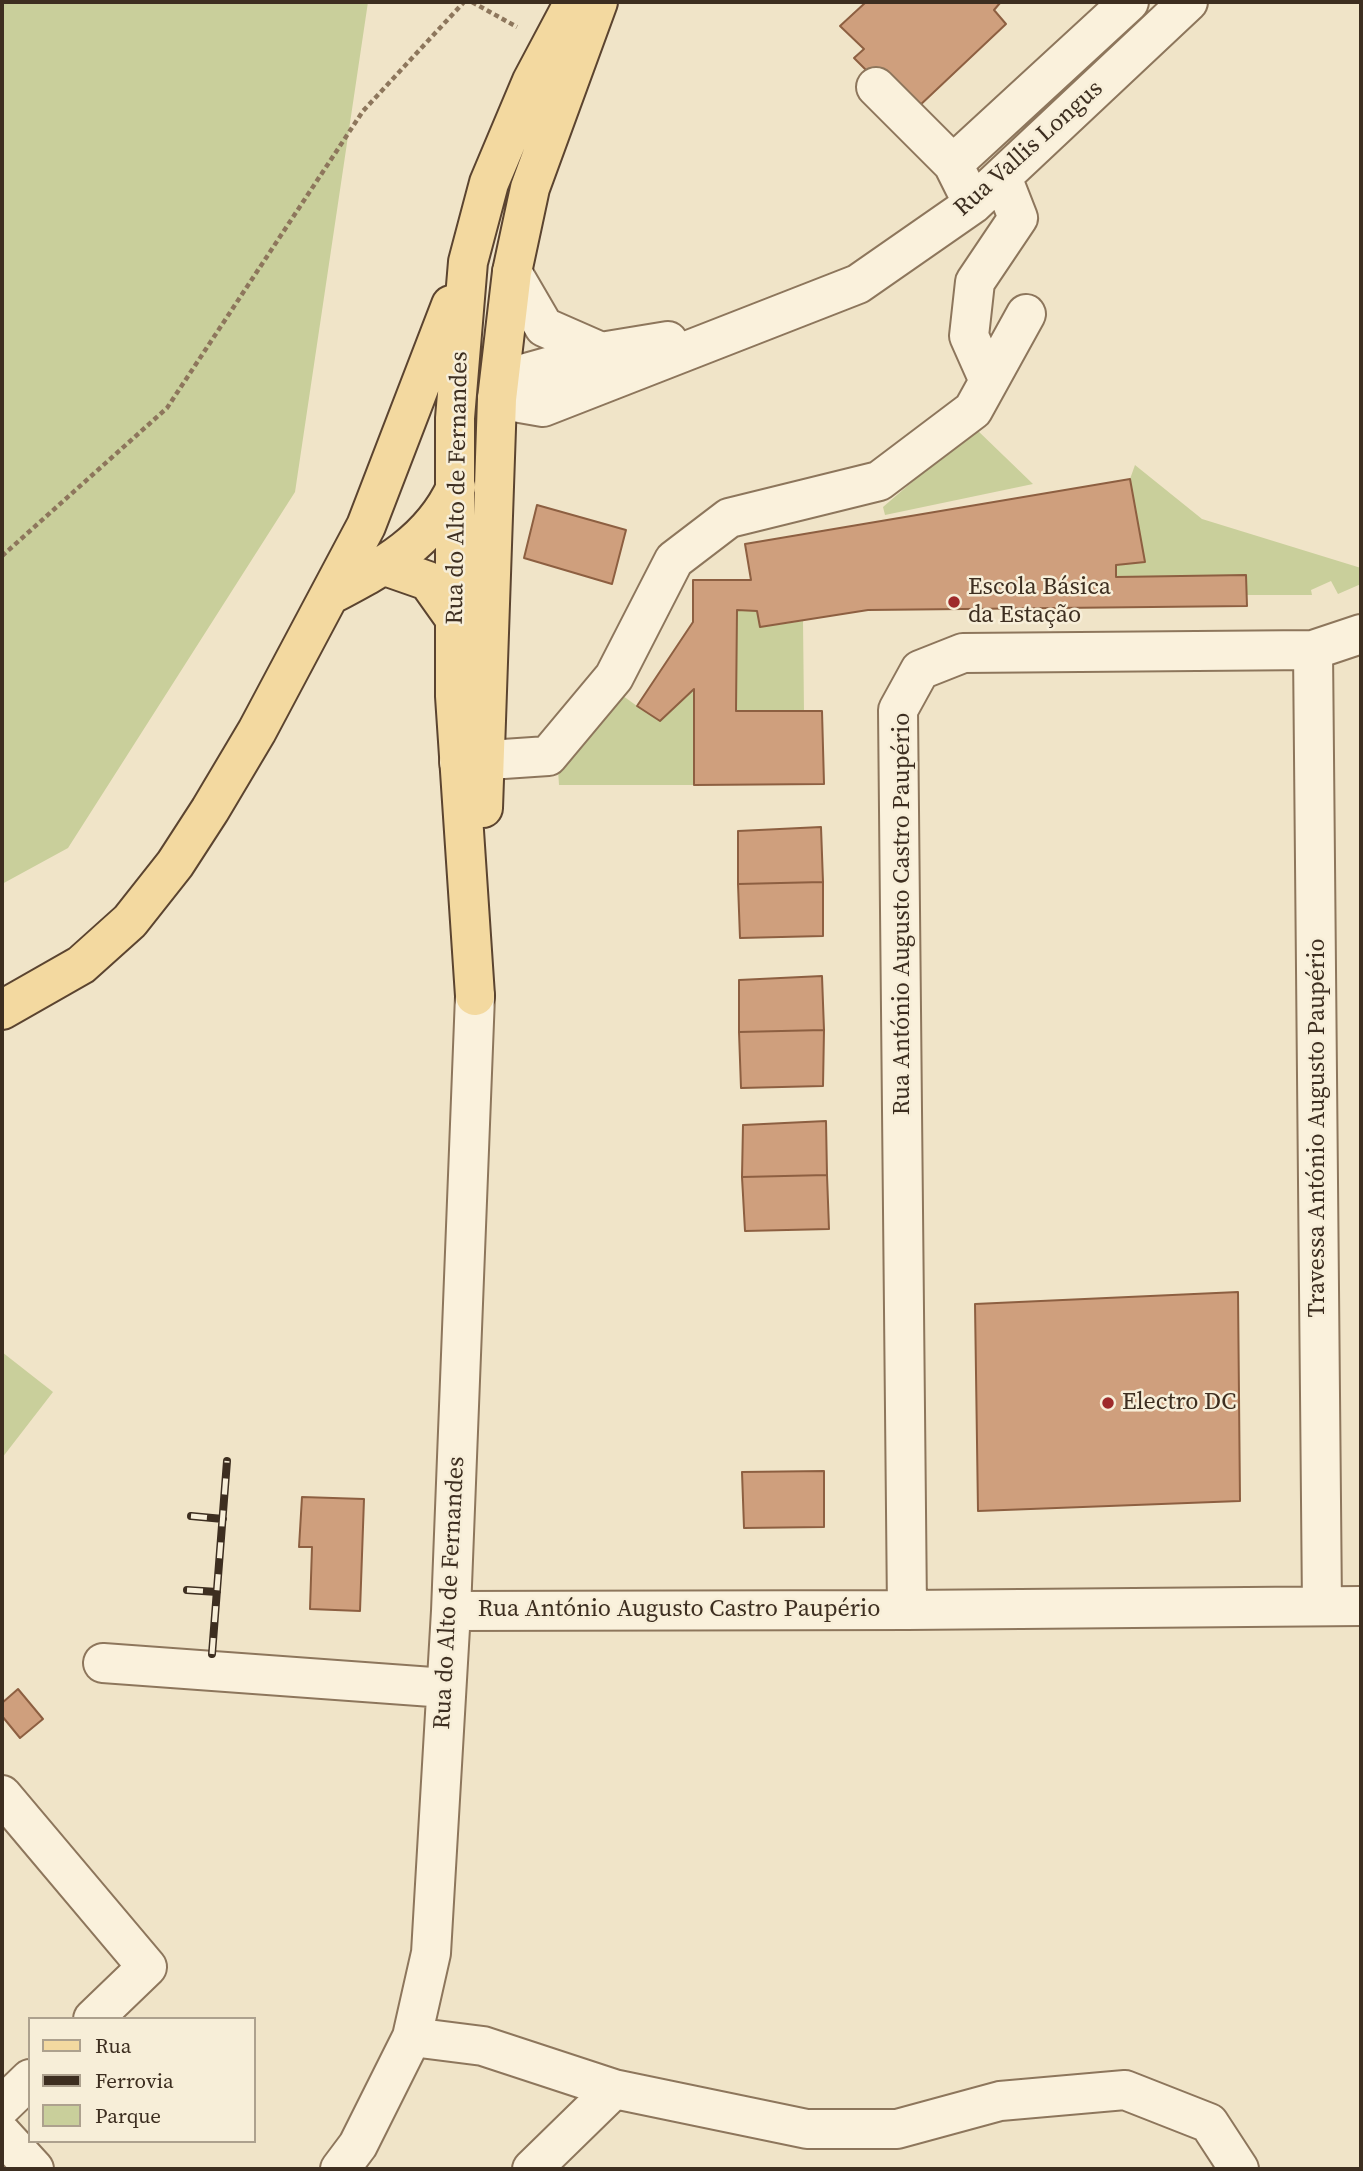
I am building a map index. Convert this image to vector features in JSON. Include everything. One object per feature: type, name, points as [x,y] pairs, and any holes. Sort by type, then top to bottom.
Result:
[{"type":"main road","name":"Rua do Alto de Fernandes","points":[[472,761],[455,696],[454,418],[468,262],[489,183],[532,81],[574,2]]},
{"type":"main road","name":"Rua do Alto de Fernandes","points":[[475,996],[472,761],[496,399],[512,272],[530,188],[598,2]]},
{"type":"main road","points":[[2,1010],[81,965],[131,921],[175,864],[210,810],[257,731],[366,526],[468,262]]},
{"type":"main road","points":[[366,526],[414,461],[454,418],[496,399]]},
{"type":"main road","points":[[332,594],[385,566],[427,533],[454,493],[496,399]]},
{"type":"main road","points":[[385,566],[428,581],[455,619]]},
{"type":"street","points":[[953,164],[1129,2]]},
{"type":"street","name":"Rua Vallis Longus","points":[[743,329],[858,284],[974,204],[1188,2]]},
{"type":"street","points":[[876,88],[953,164],[974,204]]},
{"type":"street","points":[[989,381],[970,336],[975,282],[1018,218],[1002,177]]},
{"type":"street","points":[[512,272],[544,327],[601,352]]},
{"type":"street","points":[[472,761],[548,756],[614,677],[674,560],[729,518],[879,481],[973,410],[1026,314]]},
{"type":"street","points":[[496,399],[526,373],[601,352],[743,329]]},
{"type":"street","points":[[496,399],[543,407],[743,329]]},
{"type":"street","name":"Rua António Augusto Castro Paupério","points":[[907,1610],[898,710],[920,670],[963,653],[1313,650],[1361,634]]},
{"type":"street","name":"Travessa António Augusto Paupério","points":[[1313,650],[1322,1606]]},
{"type":"street","name":"Rua do Alto de Fernandes","points":[[340,2169],[358,2145],[412,2037],[431,1953],[451,1611],[475,996]]},
{"type":"street","name":"Rua António Augusto Castro Paupério","points":[[451,1611],[1361,1606]]},
{"type":"street","points":[[103,1663],[446,1688]]},
{"type":"street","points":[[2,1795],[147,1968],[95,2017]]},
{"type":"street","points":[[412,2037],[483,2046],[614,2089],[807,2129],[897,2129],[1000,2101],[1125,2090],[1209,2123],[1239,2169]]},
{"type":"street","points":[[2,2106],[28,2081]]},
{"type":"street","points":[[532,2169],[614,2089]]},
{"type":"street","points":[[2,2134],[34,2169]]},
{"type":"path","points":[[2,556],[167,408],[363,111],[464,2]]},
{"type":"path","points":[[472,2],[550,46]]},
{"type":"green space","points":[[2,2],[368,2],[295,492],[68,848],[2,884]]},
{"type":"green space","points":[[975,428],[1033,484],[885,515],[883,507]]},
{"type":"green space","points":[[1135,465],[1202,519],[1361,568],[1361,584],[1338,594],[1331,581],[1311,590],[1312,595],[1246,595],[1246,575],[1116,577],[1116,565],[1145,561],[1130,479]]},
{"type":"green space","points":[[737,610],[757,611],[761,627],[803,621],[804,712],[736,711]]},
{"type":"green space","points":[[612,688],[637,706],[694,689],[694,785],[559,785],[557,754]]},
{"type":"green space","points":[[2,1352],[53,1392],[2,1458]]},
{"type":"building","points":[[866,2],[999,2],[994,10],[1006,24],[917,108],[886,90],[854,58],[864,49],[840,26]]},
{"type":"building","points":[[1130,479],[1145,562],[1116,565],[1116,577],[1246,575],[1247,606],[868,610],[760,627],[757,611],[737,610],[736,711],[822,711],[824,784],[694,785],[694,689],[660,721],[637,706],[693,622],[693,580],[751,580],[745,544]]},
{"type":"building","points":[[537,505],[626,530],[612,584],[524,558]]},
{"type":"building","points":[[821,827],[823,882],[738,884],[738,831]]},
{"type":"building","points":[[823,882],[823,936],[740,938],[738,884]]},
{"type":"building","points":[[822,976],[824,1030],[739,1032],[739,980]]},
{"type":"building","points":[[824,1030],[823,1086],[741,1088],[739,1032]]},
{"type":"building","points":[[826,1121],[827,1175],[742,1177],[743,1125]]},
{"type":"building","points":[[827,1175],[829,1229],[745,1231],[742,1177]]},
{"type":"building","name":"Electro DC","points":[[1238,1292],[1240,1501],[978,1511],[975,1304]]},
{"type":"building","points":[[824,1471],[824,1527],[744,1528],[742,1472]]},
{"type":"building","points":[[302,1497],[364,1499],[360,1611],[310,1609],[312,1547],[299,1547]]},
{"type":"building","points":[[18,1689],[43,1719],[20,1738],[2,1716],[2,1703]]},
{"type":"railway","points":[[212,1654],[227,1461]]},
{"type":"railway","points":[[191,1516],[223,1519]]},
{"type":"railway","points":[[187,1590],[217,1592]]},
{"type":"place","name":"Escola Básica da Estação","points":[[954,602]]},
{"type":"place","name":"Electro DC","points":[[1108,1403]]}]
